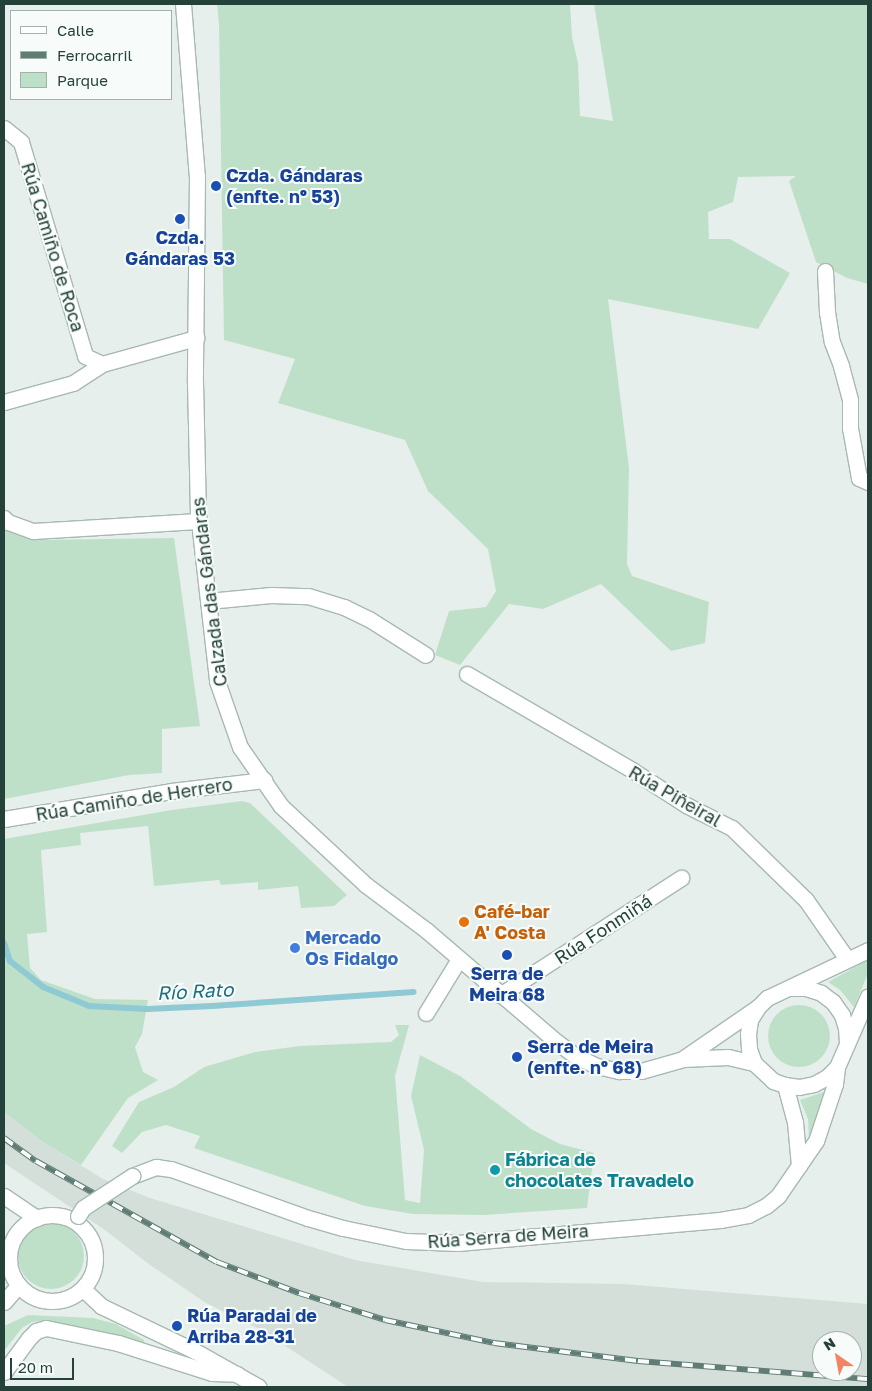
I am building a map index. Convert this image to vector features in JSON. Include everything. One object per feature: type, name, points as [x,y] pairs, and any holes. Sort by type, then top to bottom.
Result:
[{"type":"street","name":"Calzada das Gándaras","points":[[183,4],[197,177],[194,382],[198,521],[217,681],[240,747],[281,806],[359,878],[426,930],[552,1040],[574,1055],[597,1066],[619,1072],[641,1071],[683,1059]]},
{"type":"street","name":"Rúa Camiño de Roca","points":[[4,128],[21,142],[85,356],[102,364]]},
{"type":"street","points":[[825,271],[827,312],[832,342],[850,400],[850,428],[864,480]]},
{"type":"street","points":[[4,402],[73,383],[102,364],[196,338]]},
{"type":"street","points":[[4,518],[8,522],[33,531],[198,521]]},
{"type":"street","points":[[208,601],[271,595],[308,596],[344,607],[369,619],[426,655]]},
{"type":"street","name":"Rúa Piñeiral","points":[[467,674],[632,770],[686,805],[732,828],[806,900],[847,958]]},
{"type":"street","name":"Rúa Camiño de Herrero","points":[[4,819],[170,791],[264,780]]},
{"type":"street","name":"Rúa Fonmiñá","points":[[500,995],[681,878]]},
{"type":"street","points":[[799,1166],[795,1122],[785,1086],[773,1081],[754,1062],[749,1049],[748,1034],[750,1020],[766,998],[790,988],[847,958],[868,950]]},
{"type":"street","points":[[426,1013],[459,959]]},
{"type":"street","points":[[790,988],[806,988],[821,993],[833,1002],[844,1021],[847,1043]]},
{"type":"street","name":"Rúa Serra de Meira","points":[[785,1086],[800,1087],[814,1084],[827,1077],[837,1067],[844,1056],[847,1043],[868,996]]},
{"type":"street","points":[[683,1059],[758,1007]]},
{"type":"street","points":[[683,1059],[728,1057],[754,1062]]},
{"type":"street","name":"Rúa Serra de Meira","points":[[75,1218],[84,1208],[132,1176],[156,1167],[188,1173],[244,1197],[343,1228],[406,1242],[458,1243],[720,1220],[748,1215],[766,1206],[778,1196],[816,1141],[835,1084],[837,1067]]},
{"type":"street","points":[[4,1196],[37,1218]]},
{"type":"street","points":[[51,1215],[75,1218],[88,1234],[94,1248],[95,1262],[91,1276],[83,1289],[71,1297],[57,1301],[36,1298],[18,1286],[12,1274],[9,1261],[9,1232],[37,1218],[51,1215]]},
{"type":"street","points":[[4,1302],[18,1286]]},
{"type":"street","points":[[83,1289],[101,1306],[195,1351],[259,1387]]},
{"type":"street","points":[[4,1372],[36,1331],[46,1328],[118,1343],[212,1373],[237,1374]]},
{"type":"shaded area","points":[[4,1112],[43,1142],[103,1179],[150,1198],[355,1260],[483,1282],[623,1284],[868,1304],[868,1387],[348,1387],[261,1330],[206,1303],[150,1265],[105,1230],[4,1163]]},
{"type":"green space","points":[[217,4],[570,4],[572,37],[578,63],[580,116],[613,121],[594,4],[868,4],[868,284],[847,278],[816,262],[789,181],[796,176],[738,177],[733,202],[708,212],[709,239],[730,239],[790,273],[758,329],[608,299],[629,468],[627,564],[632,576],[709,602],[705,643],[671,651],[601,584],[543,609],[509,604],[460,665],[435,655],[449,611],[486,607],[496,591],[488,549],[428,491],[405,440],[278,403],[295,359],[224,340],[219,24]]},
{"type":"green space","points":[[4,525],[9,530],[39,540],[174,538],[200,726],[162,729],[162,773],[129,775],[4,799]]},
{"type":"green space","points":[[242,801],[250,803],[347,895],[334,906],[301,908],[298,886],[258,890],[258,882],[221,885],[219,880],[154,886],[148,826],[80,833],[81,845],[41,850],[47,932],[27,934],[30,968],[41,980],[95,999],[148,1000],[142,1034],[135,1047],[143,1072],[158,1080],[128,1098],[81,1165],[43,1142],[4,1112],[4,839],[172,810]]},
{"type":"green space","points":[[868,960],[868,973],[854,1007],[840,990],[828,982]]},
{"type":"green space","points":[[793,1005],[805,1005],[821,1014],[828,1024],[830,1036],[828,1048],[821,1058],[805,1067],[793,1067],[782,1062],[773,1053],[768,1042],[768,1030],[773,1019],[782,1010]]},
{"type":"green space","points":[[395,1025],[409,1025],[395,1076],[405,1200],[420,1203],[424,1150],[411,1096],[420,1055],[460,1076],[531,1129],[560,1144],[594,1153],[587,1208],[484,1215],[413,1214],[365,1206],[194,1148],[200,1136],[166,1125],[142,1132],[122,1153],[112,1146],[139,1102],[174,1087],[204,1067],[255,1052],[300,1046],[391,1042],[399,1035]]},
{"type":"green space","points":[[824,1092],[809,1138],[808,1119],[800,1100]]},
{"type":"green space","points":[[51,1223],[64,1226],[74,1233],[81,1243],[84,1256],[81,1269],[74,1279],[64,1286],[51,1289],[38,1286],[28,1279],[21,1269],[18,1256],[21,1243],[28,1233],[38,1226]]},
{"type":"green space","points":[[28,1315],[93,1318],[116,1324],[144,1340],[144,1343],[87,1329],[43,1321],[32,1322],[22,1328],[4,1351],[4,1326]]},
{"type":"waterway","name":"Río Rato","points":[[4,943],[10,961],[43,987],[89,1006],[147,1009],[414,992]]},
{"type":"railway","points":[[4,1138],[36,1161],[217,1262],[299,1293],[385,1320],[494,1343],[638,1361],[868,1379]]},
{"type":"place","name":"Czda. Gándaras (enfte. nº 53)","points":[[216,186]]},
{"type":"place","name":"Czda. Gándaras 53","points":[[180,219]]},
{"type":"place","name":"Café-bar A' Costa","points":[[464,922]]},
{"type":"place","name":"Mercado Os Fidalgo","points":[[295,948]]},
{"type":"place","name":"Serra de Meira 68","points":[[507,955]]},
{"type":"place","name":"Serra de Meira (enfte. nº 68)","points":[[517,1057]]},
{"type":"place","name":"Fábrica de chocolates Travadelo","points":[[495,1170]]},
{"type":"place","name":"Rúa Paradai de Arriba 28-31","points":[[177,1326]]}]
